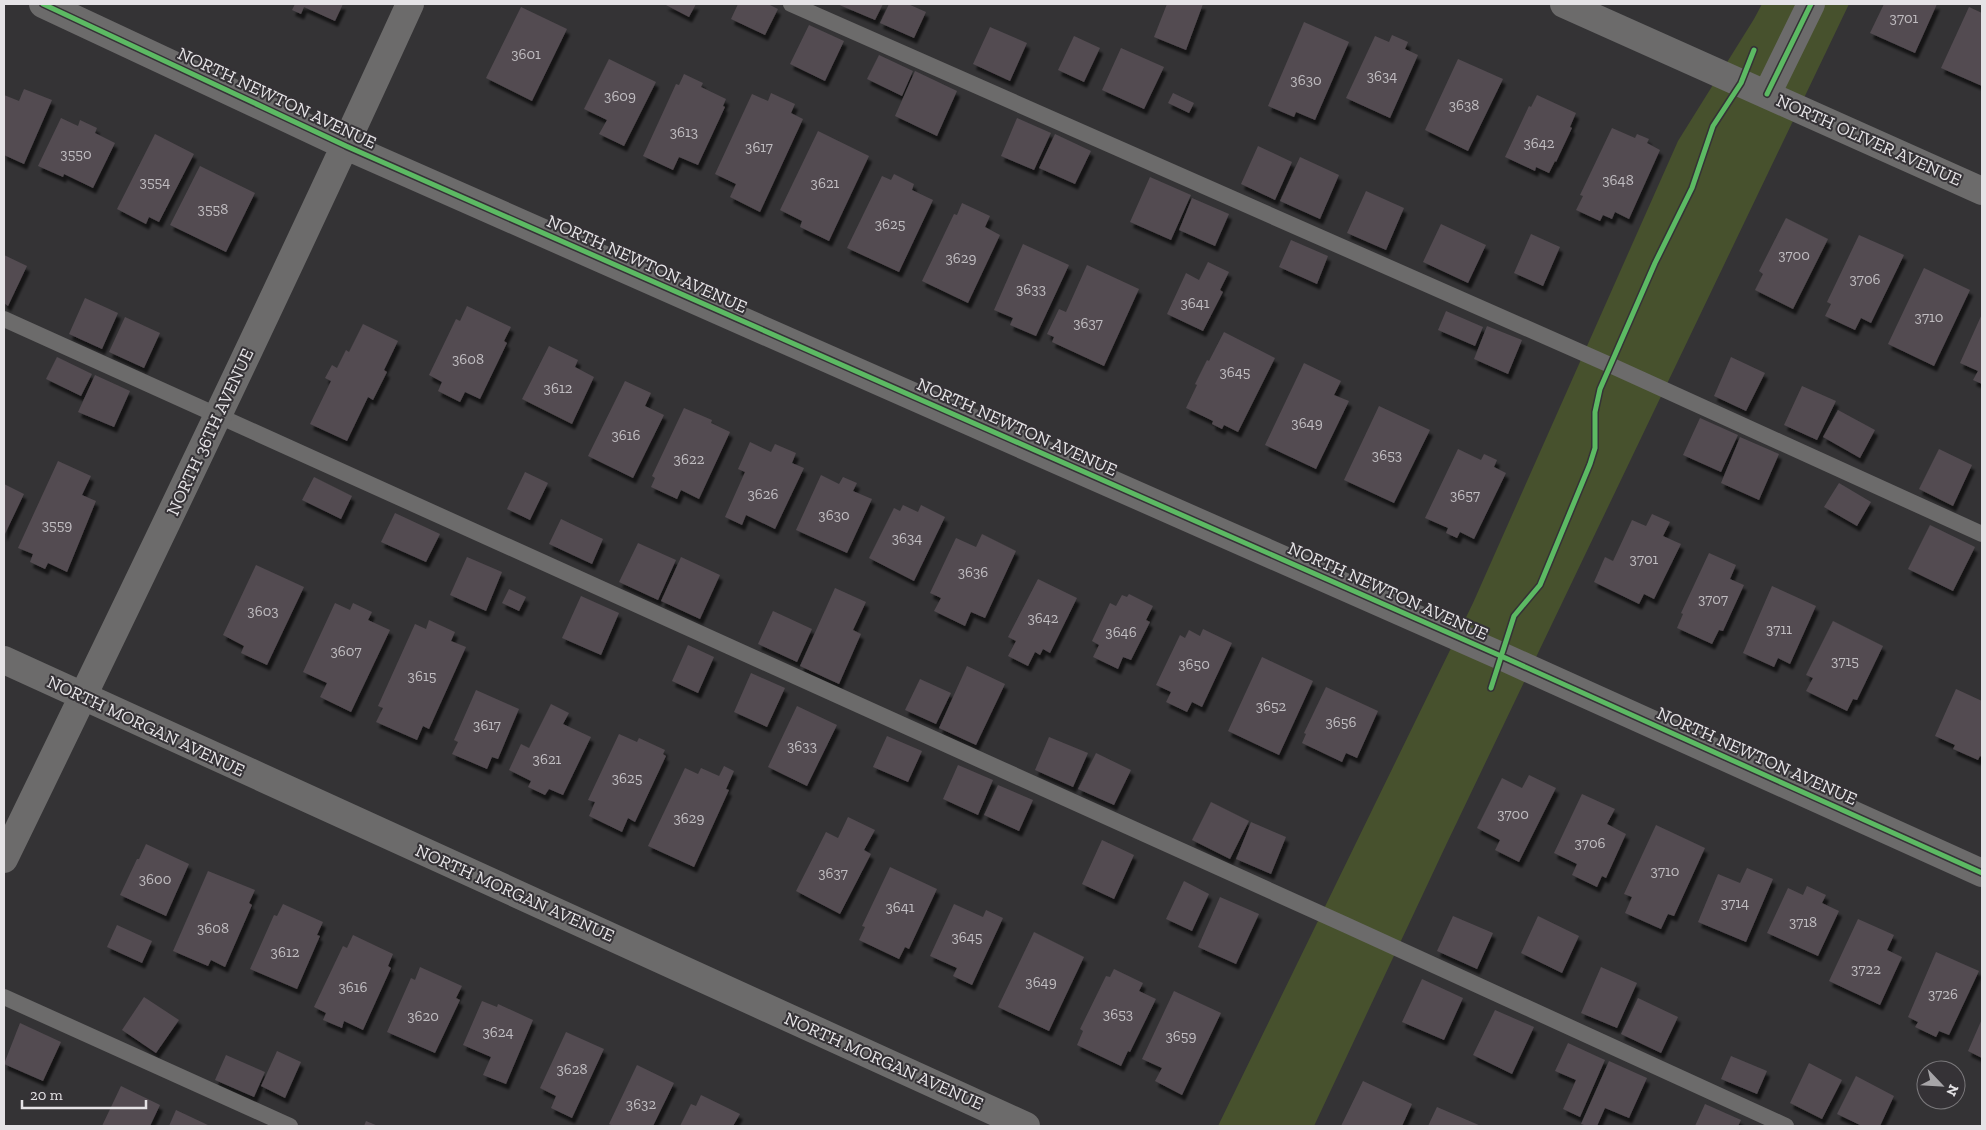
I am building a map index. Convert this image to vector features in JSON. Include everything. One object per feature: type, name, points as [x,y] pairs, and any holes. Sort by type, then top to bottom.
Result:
[{"type":"street","name":"NORTH NEWTON AVENUE","points":[[42,4],[346,146],[1501,656],[1982,873]]},
{"type":"street","name":"NORTH 36TH AVENUE","points":[[4,859],[346,146],[410,4]]},
{"type":"street","name":"NORTH OLIVER AVENUE","points":[[1564,4],[1982,191]]},
{"type":"street","points":[[1767,94],[1811,4]]},
{"type":"street","name":"NORTH MORGAN AVENUE","points":[[4,660],[1026,1126]]},
{"type":"lane","points":[[791,4],[1610,365],[1982,534]]},
{"type":"lane","points":[[4,319],[1355,929],[1786,1126]]},
{"type":"lane","points":[[4,997],[290,1126]]},
{"type":"green space","points":[[1762,4],[1849,4],[1446,845],[1314,1126],[1218,1126],[1473,603],[1678,141]]},
{"type":"building","points":[[295,4],[343,4],[335,21],[304,7],[301,14],[292,10]]},
{"type":"building","points":[[664,4],[696,4],[689,17]]},
{"type":"building","points":[[738,4],[768,4],[778,9],[765,35],[731,19]]},
{"type":"building","points":[[837,4],[883,4],[875,20]]},
{"type":"building","points":[[889,4],[908,4],[926,12],[914,38],[880,23]]},
{"type":"building","points":[[1167,4],[1203,4],[1186,50],[1154,37]]},
{"type":"building","points":[[1884,4],[1937,4],[1915,53],[1870,33]]},
{"type":"building","points":[[521,7],[567,29],[532,101],[486,78]]},
{"type":"building","points":[[1969,7],[1982,13],[1982,86],[1941,68]]},
{"type":"building","points":[[1304,22],[1349,42],[1315,120],[1296,112],[1294,117],[1268,106]]},
{"type":"building","points":[[809,25],[844,41],[825,81],[790,64]]},
{"type":"building","points":[[990,27],[1027,43],[1010,81],[973,64]]},
{"type":"building","points":[[1392,35],[1408,42],[1405,49],[1418,55],[1390,118],[1346,98],[1375,36],[1389,42]]},
{"type":"building","points":[[1074,36],[1100,48],[1084,82],[1058,70]]},
{"type":"building","points":[[1121,48],[1164,67],[1144,109],[1102,90]]},
{"type":"building","points":[[879,55],[913,71],[902,96],[867,79]]},
{"type":"building","points":[[609,59],[656,82],[624,146],[599,134],[607,120],[584,109]]},
{"type":"building","points":[[1458,59],[1503,79],[1468,151],[1425,130]]},
{"type":"building","points":[[915,71],[957,91],[937,136],[895,116]]},
{"type":"building","points":[[684,74],[703,83],[701,87],[726,99],[723,106],[725,107],[698,165],[679,157],[673,170],[643,156],[676,84],[679,85]]},
{"type":"building","points":[[24,89],[52,100],[24,164],[4,155],[4,95],[19,101]]},
{"type":"building","points":[[771,93],[795,104],[791,113],[803,119],[760,212],[730,197],[736,184],[715,174],[752,94],[768,101]]},
{"type":"building","points":[[1173,93],[1194,103],[1189,113],[1168,103]]},
{"type":"building","points":[[1537,95],[1576,113],[1570,127],[1572,128],[1549,173],[1536,167],[1535,171],[1505,157],[1529,106],[1531,107]]},
{"type":"building","points":[[61,118],[78,126],[80,120],[97,128],[95,133],[115,143],[93,188],[64,174],[63,177],[38,166]]},
{"type":"building","points":[[1017,118],[1051,133],[1034,170],[1001,156]]},
{"type":"building","points":[[1612,128],[1635,138],[1637,134],[1649,139],[1647,143],[1660,150],[1629,219],[1615,212],[1612,219],[1603,215],[1600,221],[1576,210],[1583,196],[1580,195]]},
{"type":"building","points":[[818,131],[869,156],[829,241],[800,227],[802,221],[780,210]]},
{"type":"building","points":[[155,134],[194,154],[159,222],[149,217],[146,224],[117,209]]},
{"type":"building","points":[[1055,134],[1091,151],[1075,184],[1039,168]]},
{"type":"building","points":[[1258,146],[1292,162],[1275,200],[1241,184]]},
{"type":"building","points":[[1300,157],[1339,175],[1320,219],[1280,201]]},
{"type":"building","points":[[200,166],[255,193],[226,252],[170,225]]},
{"type":"building","points":[[894,174],[914,184],[912,190],[933,200],[899,272],[847,248],[882,176],[891,180]]},
{"type":"building","points":[[1150,177],[1191,195],[1171,240],[1130,222]]},
{"type":"building","points":[[1366,191],[1404,208],[1386,250],[1347,233]]},
{"type":"building","points":[[1192,198],[1229,214],[1215,246],[1179,230]]},
{"type":"building","points":[[962,203],[990,216],[985,227],[1000,235],[968,303],[922,281],[954,214],[957,215]]},
{"type":"building","points":[[1786,218],[1828,239],[1793,309],[1755,290],[1763,274],[1759,271]]},
{"type":"building","points":[[1441,224],[1486,245],[1468,283],[1423,262]]},
{"type":"building","points":[[1531,234],[1560,247],[1543,286],[1514,273]]},
{"type":"building","points":[[1859,235],[1904,255],[1871,323],[1861,318],[1855,330],[1825,316],[1831,304],[1827,302]]},
{"type":"building","points":[[1291,240],[1328,256],[1317,284],[1279,267]]},
{"type":"building","points":[[1023,244],[1069,265],[1036,336],[1010,325],[1013,318],[994,310]]},
{"type":"building","points":[[4,255],[27,266],[8,306],[4,303]]},
{"type":"building","points":[[1208,262],[1229,272],[1220,290],[1223,292],[1203,331],[1167,314],[1186,273],[1199,280]]},
{"type":"building","points":[[1087,265],[1139,289],[1104,366],[1052,342],[1054,337],[1047,334],[1059,309],[1066,312]]},
{"type":"building","points":[[1924,268],[1970,290],[1934,366],[1888,344]]},
{"type":"building","points":[[85,298],[118,313],[102,349],[69,334]]},
{"type":"building","points":[[467,306],[511,327],[504,341],[507,343],[480,399],[465,392],[460,402],[438,391],[442,382],[429,375],[456,319],[460,321]]},
{"type":"building","points":[[1446,311],[1483,327],[1475,346],[1438,330]]},
{"type":"building","points":[[1982,314],[1982,384],[1973,380],[1978,371],[1960,363]]},
{"type":"building","points":[[125,317],[160,333],[144,368],[109,352]]},
{"type":"building","points":[[363,324],[398,341],[384,370],[387,372],[373,400],[368,397],[347,441],[310,424],[331,381],[325,378],[332,365],[337,368],[346,350],[349,352]]},
{"type":"building","points":[[1487,326],[1522,340],[1508,374],[1474,359]]},
{"type":"building","points":[[1224,332],[1275,358],[1238,432],[1224,425],[1222,429],[1212,424],[1213,421],[1186,408],[1207,360],[1209,361]]},
{"type":"building","points":[[549,346],[578,360],[575,367],[594,377],[572,424],[522,399]]},
{"type":"building","points":[[57,357],[92,374],[81,396],[46,379]]},
{"type":"building","points":[[1731,357],[1765,373],[1746,411],[1714,396]]},
{"type":"building","points":[[1304,363],[1341,381],[1334,395],[1349,401],[1316,469],[1265,445]]},
{"type":"building","points":[[95,375],[130,391],[114,427],[78,412]]},
{"type":"building","points":[[625,381],[651,393],[645,406],[664,415],[633,478],[588,456]]},
{"type":"building","points":[[1802,386],[1836,401],[1817,440],[1784,425]]},
{"type":"building","points":[[1379,406],[1430,430],[1394,503],[1344,480]]},
{"type":"building","points":[[684,408],[712,420],[711,423],[730,432],[699,499],[681,490],[677,499],[651,487],[655,478],[652,476]]},
{"type":"building","points":[[1838,410],[1875,430],[1860,458],[1823,437]]},
{"type":"building","points":[[1700,418],[1738,435],[1721,472],[1683,455]]},
{"type":"building","points":[[1740,437],[1779,454],[1759,500],[1721,483]]},
{"type":"building","points":[[750,442],[771,452],[775,444],[796,453],[792,463],[804,468],[775,529],[746,515],[742,525],[725,517],[745,472],[738,469]]},
{"type":"building","points":[[1458,449],[1481,460],[1484,454],[1497,460],[1494,467],[1506,473],[1474,539],[1460,532],[1457,538],[1446,533],[1448,528],[1425,518]]},
{"type":"building","points":[[1939,449],[1972,465],[1953,506],[1919,489]]},
{"type":"building","points":[[58,461],[91,476],[82,495],[96,501],[67,572],[48,563],[45,569],[30,562],[33,554],[18,548]]},
{"type":"building","points":[[525,472],[548,483],[530,520],[507,509]]},
{"type":"building","points":[[821,475],[839,484],[843,477],[857,483],[853,491],[872,499],[847,553],[796,530]]},
{"type":"building","points":[[314,477],[352,496],[341,519],[302,500]]},
{"type":"building","points":[[1839,483],[1871,502],[1857,526],[1824,507]]},
{"type":"building","points":[[4,484],[24,494],[4,536]]},
{"type":"building","points":[[903,505],[918,512],[921,505],[945,517],[914,581],[869,558],[894,508],[900,511]]},
{"type":"building","points":[[395,513],[440,534],[426,562],[381,542]]},
{"type":"building","points":[[1652,514],[1670,522],[1663,536],[1681,544],[1654,599],[1644,594],[1639,604],[1594,582],[1605,557],[1613,561],[1632,520],[1646,526]]},
{"type":"building","points":[[561,519],[603,539],[592,564],[549,544]]},
{"type":"building","points":[[1930,525],[1975,547],[1953,591],[1908,569]]},
{"type":"building","points":[[982,534],[1016,551],[985,618],[971,612],[965,626],[934,611],[941,598],[930,593],[956,538],[976,547]]},
{"type":"building","points":[[638,543],[676,560],[658,600],[619,582]]},
{"type":"building","points":[[1709,553],[1736,565],[1730,579],[1744,585],[1723,631],[1719,630],[1712,644],[1677,628],[1683,614],[1681,613]]},
{"type":"building","points":[[467,557],[502,572],[486,611],[450,595]]},
{"type":"building","points":[[681,557],[720,575],[700,619],[661,601]]},
{"type":"building","points":[[256,565],[304,587],[267,665],[241,653],[244,646],[223,635]]},
{"type":"building","points":[[1038,579],[1077,598],[1050,653],[1043,649],[1040,655],[1035,652],[1028,666],[1008,656],[1016,641],[1008,637]]},
{"type":"building","points":[[1772,586],[1816,606],[1790,664],[1778,658],[1774,667],[1743,653]]},
{"type":"building","points":[[835,588],[866,602],[853,630],[861,634],[839,684],[800,666]]},
{"type":"building","points":[[509,589],[526,597],[519,611],[502,603]]},
{"type":"building","points":[[1129,594],[1153,606],[1146,620],[1150,622],[1131,660],[1123,657],[1118,669],[1093,657],[1099,645],[1092,641],[1110,603],[1116,606],[1122,595],[1127,597]]},
{"type":"building","points":[[581,596],[619,613],[601,655],[562,638]]},
{"type":"building","points":[[335,603],[350,610],[353,603],[372,612],[368,620],[390,630],[351,712],[320,697],[327,683],[303,672]]},
{"type":"building","points":[[773,611],[812,629],[797,662],[758,644]]},
{"type":"building","points":[[429,620],[455,632],[451,641],[466,647],[429,729],[423,726],[417,740],[376,722],[383,708],[378,706],[415,624],[426,629]]},
{"type":"building","points":[[1833,621],[1883,646],[1857,700],[1853,699],[1847,711],[1806,691],[1813,678],[1806,675]]},
{"type":"building","points":[[1203,629],[1232,643],[1202,707],[1192,702],[1187,712],[1166,702],[1171,692],[1156,685],[1180,635],[1185,638],[1189,630],[1200,636]]},
{"type":"building","points":[[688,645],[714,657],[698,693],[672,681]]},
{"type":"building","points":[[1262,657],[1313,681],[1279,755],[1228,731]]},
{"type":"building","points":[[967,666],[1005,684],[976,745],[939,728]]},
{"type":"building","points":[[751,673],[785,688],[767,727],[734,712]]},
{"type":"building","points":[[920,679],[951,693],[936,724],[905,710]]},
{"type":"building","points":[[1326,687],[1378,711],[1357,758],[1346,753],[1342,762],[1302,743],[1306,734],[1304,733]]},
{"type":"building","points":[[1956,689],[1982,701],[1982,757],[1980,756],[1978,760],[1953,749],[1955,745],[1935,736]]},
{"type":"building","points":[[476,690],[519,709],[498,759],[492,757],[487,769],[452,754],[458,742],[454,740]]},
{"type":"building","points":[[551,704],[569,713],[563,724],[591,737],[563,795],[549,789],[545,795],[528,787],[531,781],[509,770],[521,744],[529,748]]},
{"type":"building","points":[[797,706],[837,725],[807,786],[768,767]]},
{"type":"building","points":[[619,734],[637,742],[639,738],[665,750],[663,754],[666,756],[635,822],[628,818],[622,832],[589,816],[595,802],[588,800]]},
{"type":"building","points":[[887,736],[922,751],[908,782],[873,767]]},
{"type":"building","points":[[1049,737],[1088,753],[1073,787],[1035,770]]},
{"type":"building","points":[[1096,753],[1131,770],[1114,805],[1078,789]]},
{"type":"building","points":[[958,765],[993,780],[978,815],[943,799]]},
{"type":"building","points":[[724,766],[734,771],[726,789],[729,790],[694,867],[648,846],[685,768],[698,774],[701,768],[719,776]]},
{"type":"building","points":[[1529,775],[1556,788],[1519,862],[1495,850],[1500,840],[1477,828],[1502,778],[1522,788]]},
{"type":"building","points":[[998,785],[1033,800],[1019,831],[984,815]]},
{"type":"building","points":[[1582,794],[1615,809],[1607,824],[1626,834],[1606,878],[1602,876],[1597,887],[1572,875],[1577,864],[1554,853]]},
{"type":"building","points":[[1211,802],[1249,821],[1230,859],[1192,840]]},
{"type":"building","points":[[848,817],[875,830],[864,850],[871,854],[840,914],[796,891],[826,832],[838,838]]},
{"type":"building","points":[[1251,822],[1286,837],[1271,874],[1236,859]]},
{"type":"building","points":[[1656,825],[1705,848],[1674,916],[1668,914],[1661,929],[1625,913],[1632,897],[1624,894]]},
{"type":"building","points":[[1102,840],[1134,855],[1114,899],[1082,884]]},
{"type":"building","points":[[146,844],[189,864],[166,916],[120,895]]},
{"type":"building","points":[[890,867],[937,889],[909,949],[905,947],[899,959],[859,940],[865,927],[862,926]]},
{"type":"building","points":[[1747,868],[1773,879],[1746,942],[1698,922],[1718,874],[1740,883]]},
{"type":"building","points":[[208,871],[255,890],[249,903],[252,905],[225,967],[211,960],[208,966],[173,951]]},
{"type":"building","points":[[1184,881],[1209,894],[1192,931],[1166,919]]},
{"type":"building","points":[[1807,886],[1826,895],[1822,903],[1839,911],[1818,956],[1767,933],[1788,888],[1803,895]]},
{"type":"building","points":[[1220,897],[1259,914],[1236,964],[1198,947]]},
{"type":"building","points":[[283,904],[323,922],[317,935],[320,936],[297,989],[250,969],[274,915],[277,916]]},
{"type":"building","points":[[954,904],[983,917],[986,910],[1003,918],[972,985],[953,976],[957,968],[930,956]]},
{"type":"building","points":[[1453,916],[1493,933],[1477,969],[1437,951]]},
{"type":"building","points":[[1538,916],[1579,936],[1562,973],[1521,953]]},
{"type":"building","points":[[1858,919],[1894,935],[1887,950],[1902,957],[1880,1005],[1829,981]]},
{"type":"building","points":[[117,925],[152,941],[142,963],[107,947]]},
{"type":"building","points":[[1034,932],[1084,957],[1049,1031],[998,1007]]},
{"type":"building","points":[[353,935],[393,954],[388,966],[391,968],[363,1030],[344,1021],[342,1028],[323,1020],[326,1013],[314,1007],[343,946],[347,948]]},
{"type":"building","points":[[1936,952],[1979,971],[1949,1035],[1939,1031],[1936,1037],[1915,1027],[1918,1022],[1908,1017]]},
{"type":"building","points":[[420,967],[462,986],[456,998],[460,1000],[435,1053],[387,1032],[411,978],[415,980]]},
{"type":"building","points":[[1601,967],[1637,983],[1617,1028],[1581,1013]]},
{"type":"building","points":[[1114,969],[1143,983],[1139,991],[1156,999],[1121,1066],[1077,1045],[1083,1031],[1080,1029],[1106,976],[1110,977]]},
{"type":"building","points":[[1422,979],[1463,998],[1444,1040],[1402,1022]]},
{"type":"building","points":[[1174,991],[1221,1013],[1182,1095],[1155,1081],[1162,1068],[1142,1059]]},
{"type":"building","points":[[144,997],[179,1020],[156,1053],[122,1030]]},
{"type":"building","points":[[1638,998],[1678,1017],[1661,1053],[1621,1034]]},
{"type":"building","points":[[482,1001],[497,1007],[498,1004],[533,1020],[506,1084],[483,1075],[491,1057],[463,1045]]},
{"type":"building","points":[[1495,1010],[1534,1027],[1512,1074],[1473,1055]]},
{"type":"building","points":[[1982,1019],[1982,1058],[1968,1051]]},
{"type":"building","points":[[20,1023],[61,1042],[43,1081],[4,1064]]},
{"type":"building","points":[[566,1032],[604,1049],[572,1118],[551,1108],[556,1096],[540,1088]]},
{"type":"building","points":[[1568,1043],[1605,1060],[1580,1117],[1563,1109],[1576,1080],[1555,1071]]},
{"type":"building","points":[[277,1051],[301,1062],[285,1098],[261,1086]]},
{"type":"building","points":[[226,1055],[265,1072],[254,1097],[215,1080]]},
{"type":"building","points":[[1731,1056],[1767,1071],[1757,1094],[1721,1079]]},
{"type":"building","points":[[1609,1061],[1647,1078],[1629,1118],[1605,1108],[1597,1126],[1581,1124]]},
{"type":"building","points":[[1809,1063],[1842,1080],[1822,1119],[1790,1103]]},
{"type":"building","points":[[637,1065],[674,1083],[653,1126],[613,1126],[609,1124]]},
{"type":"building","points":[[1856,1076],[1894,1096],[1880,1126],[1862,1126],[1837,1114]]},
{"type":"building","points":[[1363,1081],[1412,1104],[1402,1126],[1341,1126]]},
{"type":"building","points":[[121,1086],[160,1105],[150,1126],[102,1126]]},
{"type":"building","points":[[701,1095],[740,1114],[733,1126],[680,1126],[691,1104],[696,1106]]},
{"type":"building","points":[[1705,1104],[1741,1120],[1738,1126],[1695,1126]]},
{"type":"building","points":[[1437,1107],[1481,1126],[1428,1126]]},
{"type":"building","points":[[176,1110],[210,1126],[169,1126]]},
{"type":"building","points":[[366,1121],[378,1126],[364,1126]]},
{"type":"cycle path","points":[[43,4],[346,146],[1501,656],[1982,873]]},
{"type":"cycle path","points":[[1767,94],[1811,4]]},
{"type":"cycle path","points":[[1491,688],[1514,616],[1540,585],[1590,464],[1595,448],[1595,412],[1600,389],[1655,263],[1692,188],[1713,126],[1741,83],[1754,50]]}]
